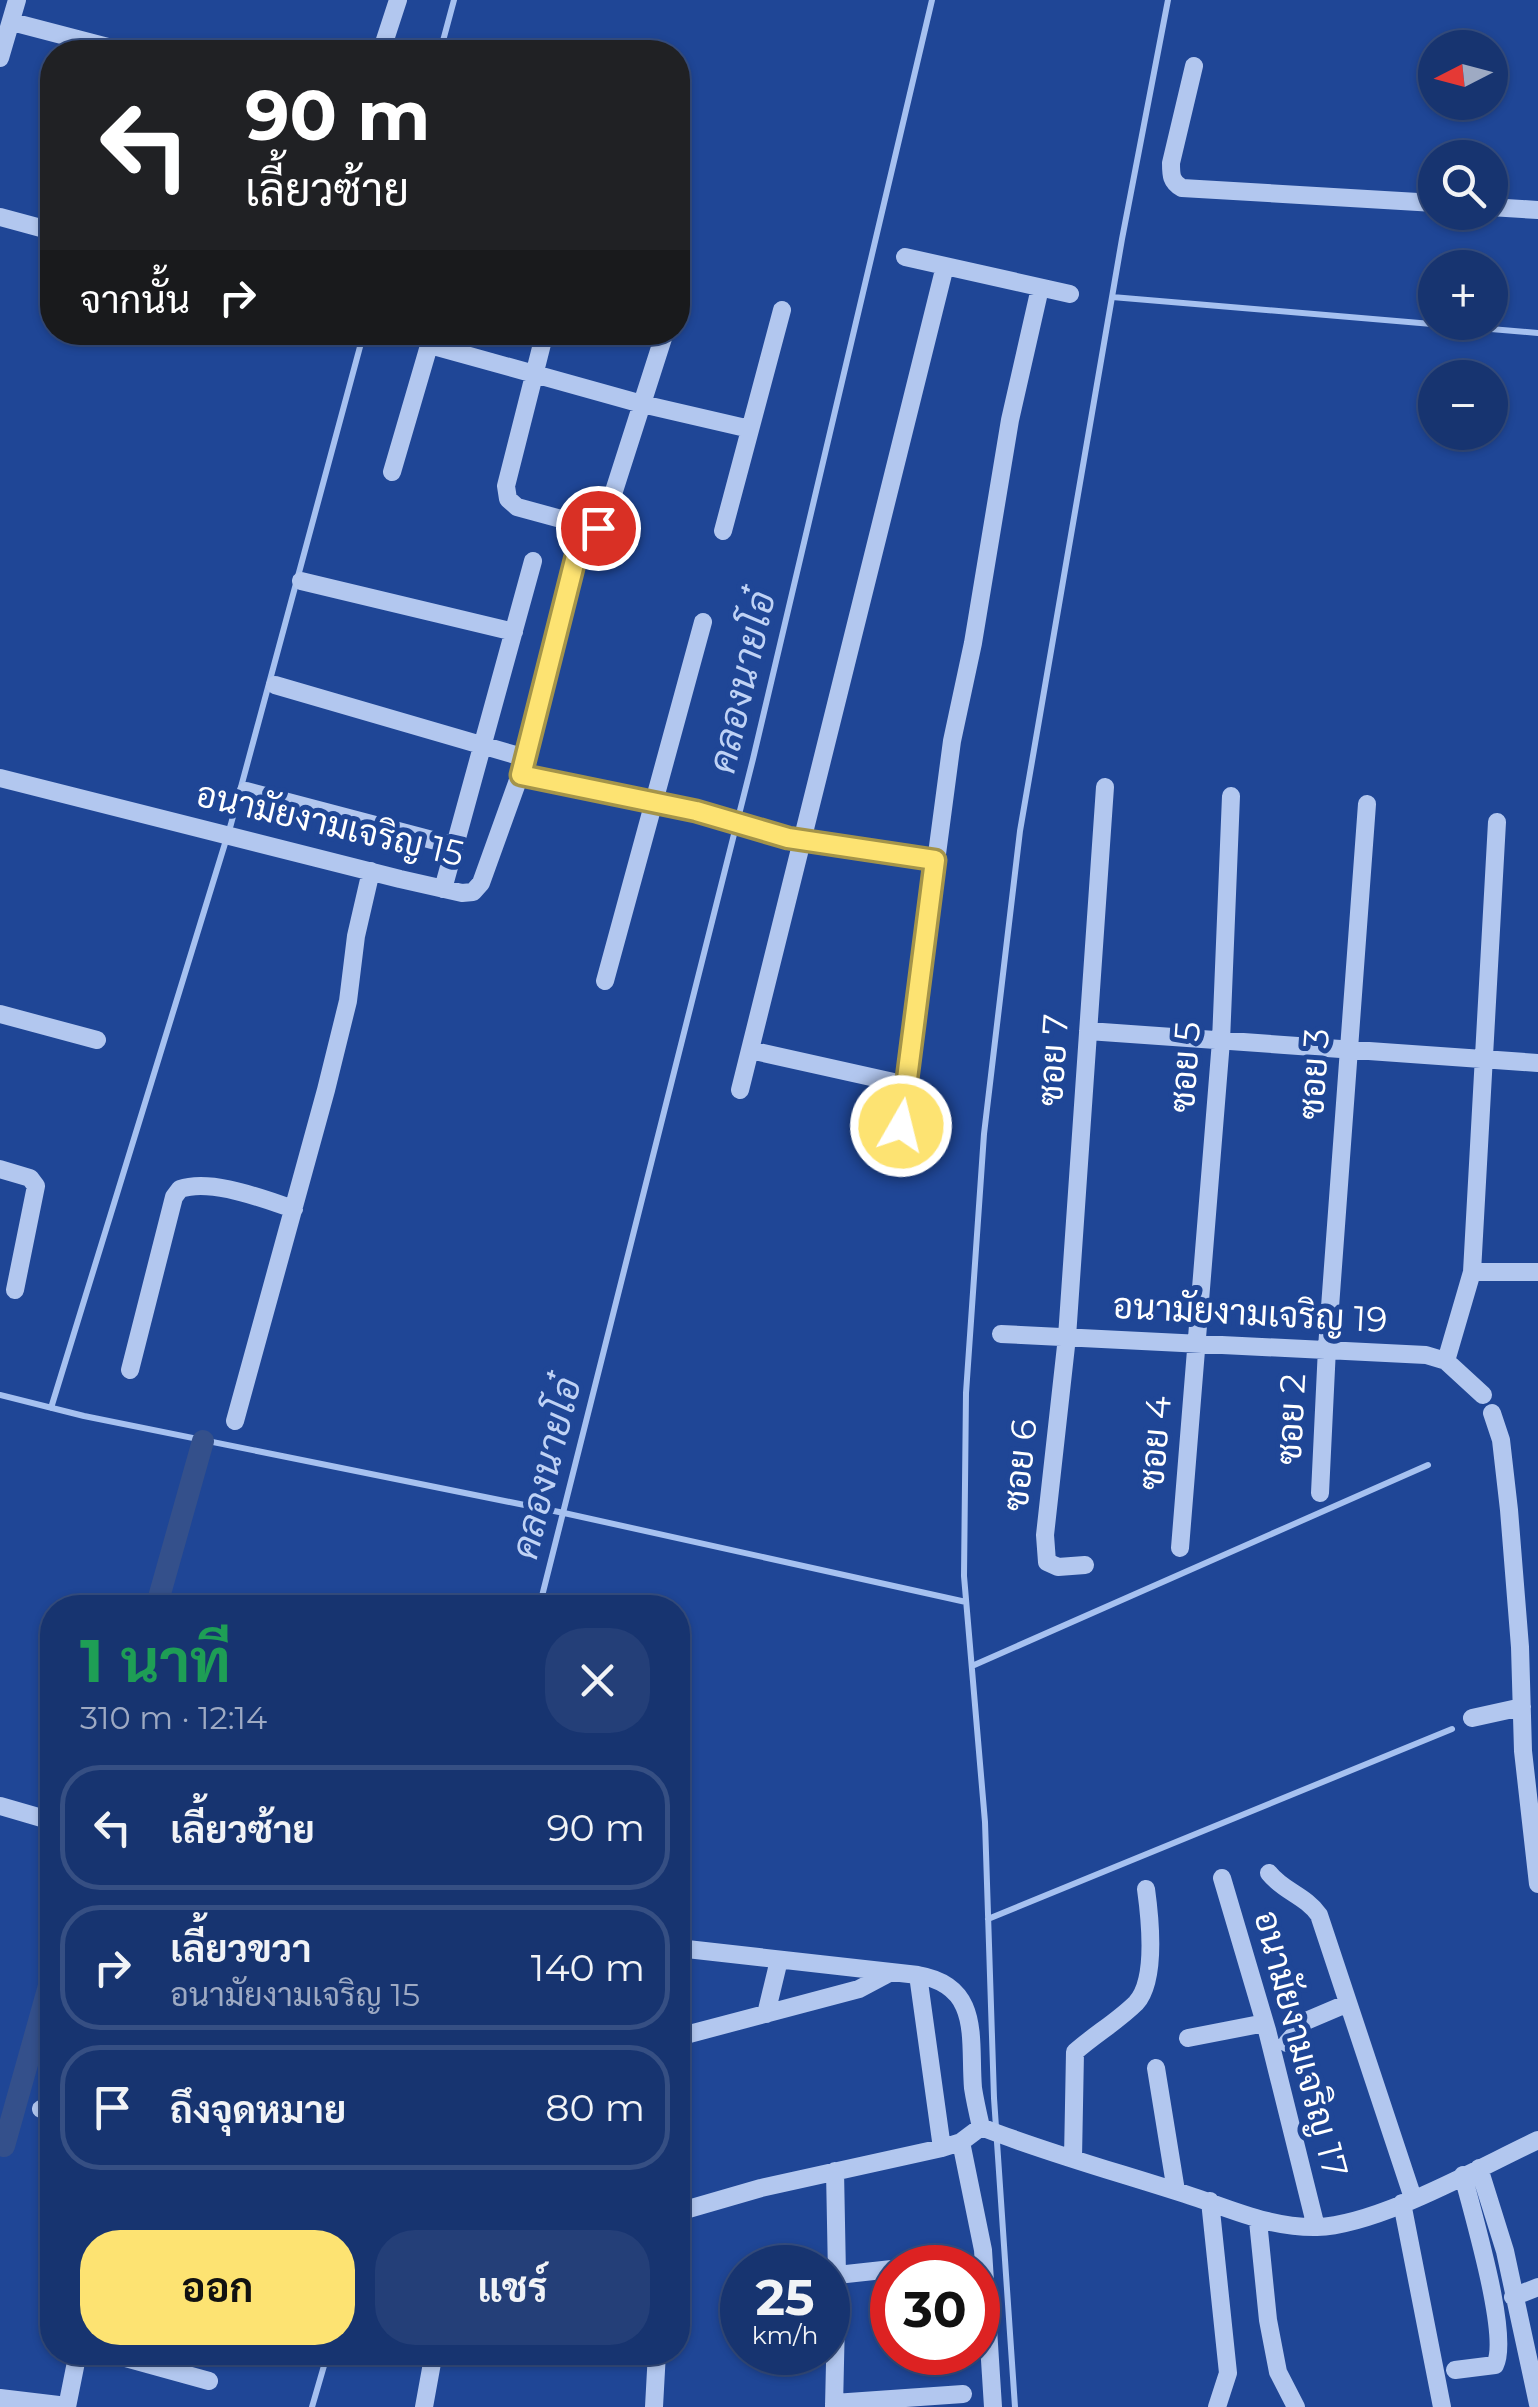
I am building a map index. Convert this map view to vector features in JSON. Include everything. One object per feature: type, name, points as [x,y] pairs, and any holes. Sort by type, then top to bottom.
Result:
[{"type":"street","points":[[0,58],[16,0]]},
{"type":"street","points":[[386,40],[398,0]]},
{"type":"street","points":[[12,22],[81,40]]},
{"type":"street","points":[[1194,66],[1171,163],[1170,176],[1176,185],[1418,202]]},
{"type":"street","points":[[1508,208],[1538,210]]},
{"type":"street","points":[[0,216],[40,227]]},
{"type":"street","points":[[905,257],[1070,294]]},
{"type":"street","points":[[740,1090],[945,266]]},
{"type":"street","points":[[901,1126],[952,741],[976,626],[1010,420],[1040,288]]},
{"type":"street","points":[[723,531],[782,310]]},
{"type":"street","points":[[392,472],[429,345]]},
{"type":"street","points":[[448,345],[533,374],[750,430]]},
{"type":"street","points":[[541,345],[506,486],[508,499],[517,507],[598,528]]},
{"type":"street","name":"อนามัยงามเจริญ 15","points":[[0,778],[371,872],[473,892],[481,882],[523,766],[577,552],[584,538],[606,516],[661,345]]},
{"type":"street","points":[[443,888],[533,561]]},
{"type":"street","points":[[301,582],[514,632]]},
{"type":"street","points":[[605,982],[702,622]]},
{"type":"street","points":[[275,685],[481,745],[523,766],[654,802],[802,840],[935,860]]},
{"type":"street","name":"ซอย 7","points":[[1066,1337],[1105,786]]},
{"type":"street","points":[[246,791],[456,846]]},
{"type":"street","name":"ซอย 5","points":[[1196,1343],[1221,1041],[1231,796]]},
{"type":"street","name":"ซอย 3","points":[[1327,1348],[1367,804]]},
{"type":"street","points":[[1483,1395],[1446,1361],[1472,1272],[1498,822]]},
{"type":"street","points":[[235,1420],[348,1001],[356,936],[371,872]]},
{"type":"street","points":[[0,1014],[97,1040]]},
{"type":"street","points":[[1088,1031],[1538,1063]]},
{"type":"street","points":[[750,1050],[907,1084]]},
{"type":"street","points":[[0,1169],[30,1178],[36,1186],[15,1290]]},
{"type":"street","points":[[130,1370],[174,1197],[180,1190],[197,1186],[244,1193],[294,1209]]},
{"type":"street","points":[[1472,1272],[1538,1272]]},
{"type":"street","name":"อนามัยงามเจริญ 19","points":[[1001,1334],[1400,1352],[1446,1361]]},
{"type":"street","name":"ซอย 6","points":[[1066,1337],[1045,1535],[1047,1562],[1058,1567],[1085,1566]]},
{"type":"street","name":"ซอย 4","points":[[1180,1548],[1196,1343]]},
{"type":"street","name":"ซอย 2","points":[[1320,1493],[1327,1348]]},
{"type":"street","points":[[1492,1413],[1501,1440],[1509,1510],[1523,1751],[1538,1883]]},
{"type":"street","points":[[1472,1718],[1522,1707]]},
{"type":"street","points":[[0,1806],[40,1817]]},
{"type":"street","points":[[1269,1873],[1275,1882],[1310,1902],[1320,1915],[1346,2004],[1388,2117],[1407,2200],[1442,2407]]},
{"type":"street","name":"อนามัยงามเจริญ 17","points":[[1222,1878],[1265,2023],[1316,2227]]},
{"type":"street","points":[[1073,2158],[1075,2052],[1134,2005],[1147,1984],[1150,1924],[1146,1889]]},
{"type":"street","points":[[690,1949],[918,1975],[949,1984],[962,2000],[970,2021],[974,2088],[982,2127]]},
{"type":"street","points":[[766,2014],[780,1960]]},
{"type":"street","points":[[690,2034],[859,1990],[891,1972]]},
{"type":"street","points":[[918,1975],[942,2148]]},
{"type":"street","points":[[1287,2043],[1306,2021],[1346,2004]]},
{"type":"street","points":[[1188,2038],[1265,2023]]},
{"type":"street","points":[[1156,2068],[1176,2191]]},
{"type":"street","points":[[982,2127],[1210,2201],[1258,2221],[1316,2227],[1354,2221],[1538,2140]]},
{"type":"street","points":[[690,2209],[942,2148],[962,2142],[982,2127]]},
{"type":"street","points":[[962,2142],[983,2250],[993,2407]]},
{"type":"street","points":[[835,2171],[837,2245]]},
{"type":"street","points":[[1471,2172],[1496,2219],[1538,2404]]},
{"type":"street","points":[[1455,2370],[1495,2366],[1500,2349],[1471,2172]]},
{"type":"street","points":[[1210,2201],[1228,2373],[1217,2407]]},
{"type":"street","points":[[1258,2221],[1268,2320],[1278,2372],[1296,2407]]},
{"type":"street","points":[[1513,2297],[1538,2287]]},
{"type":"street","points":[[0,2398],[67,2407],[75,2365]]},
{"type":"street","points":[[153,2365],[209,2380]]},
{"type":"street","points":[[424,2407],[432,2365]]},
{"type":"street","points":[[654,2407],[656,2365]]},
{"type":"street","points":[[835,2375],[834,2405],[963,2394]]},
{"type":"waterway","points":[[443,40],[454,0]]},
{"type":"waterway","name":"คลองนายโอ๋","points":[[542,1595],[753,759],[932,0]]},
{"type":"waterway","points":[[1015,2407],[994,2098],[985,1822],[964,1576],[966,1393],[984,1134],[1020,831],[1122,239],[1168,0]]},
{"type":"waterway","points":[[1112,297],[1538,333]]},
{"type":"waterway","points":[[51,1408],[231,824],[360,345]]},
{"type":"waterway","points":[[0,1395],[966,1602]]},
{"type":"waterway","points":[[160,1595],[203,1441]]},
{"type":"waterway","points":[[972,1666],[1428,1465]]},
{"type":"waterway","points":[[988,1919],[1452,1729]]},
{"type":"waterway","points":[[0,2145],[4,2146],[40,2018]]},
{"type":"waterway","name":"คลองนายโอ๋","points":[[312,2407],[324,2365]]},
{"type":"route","points":[[598,528],[584,538],[577,552],[521,775],[696,811],[788,838],[935,860],[901,1126]]}]
